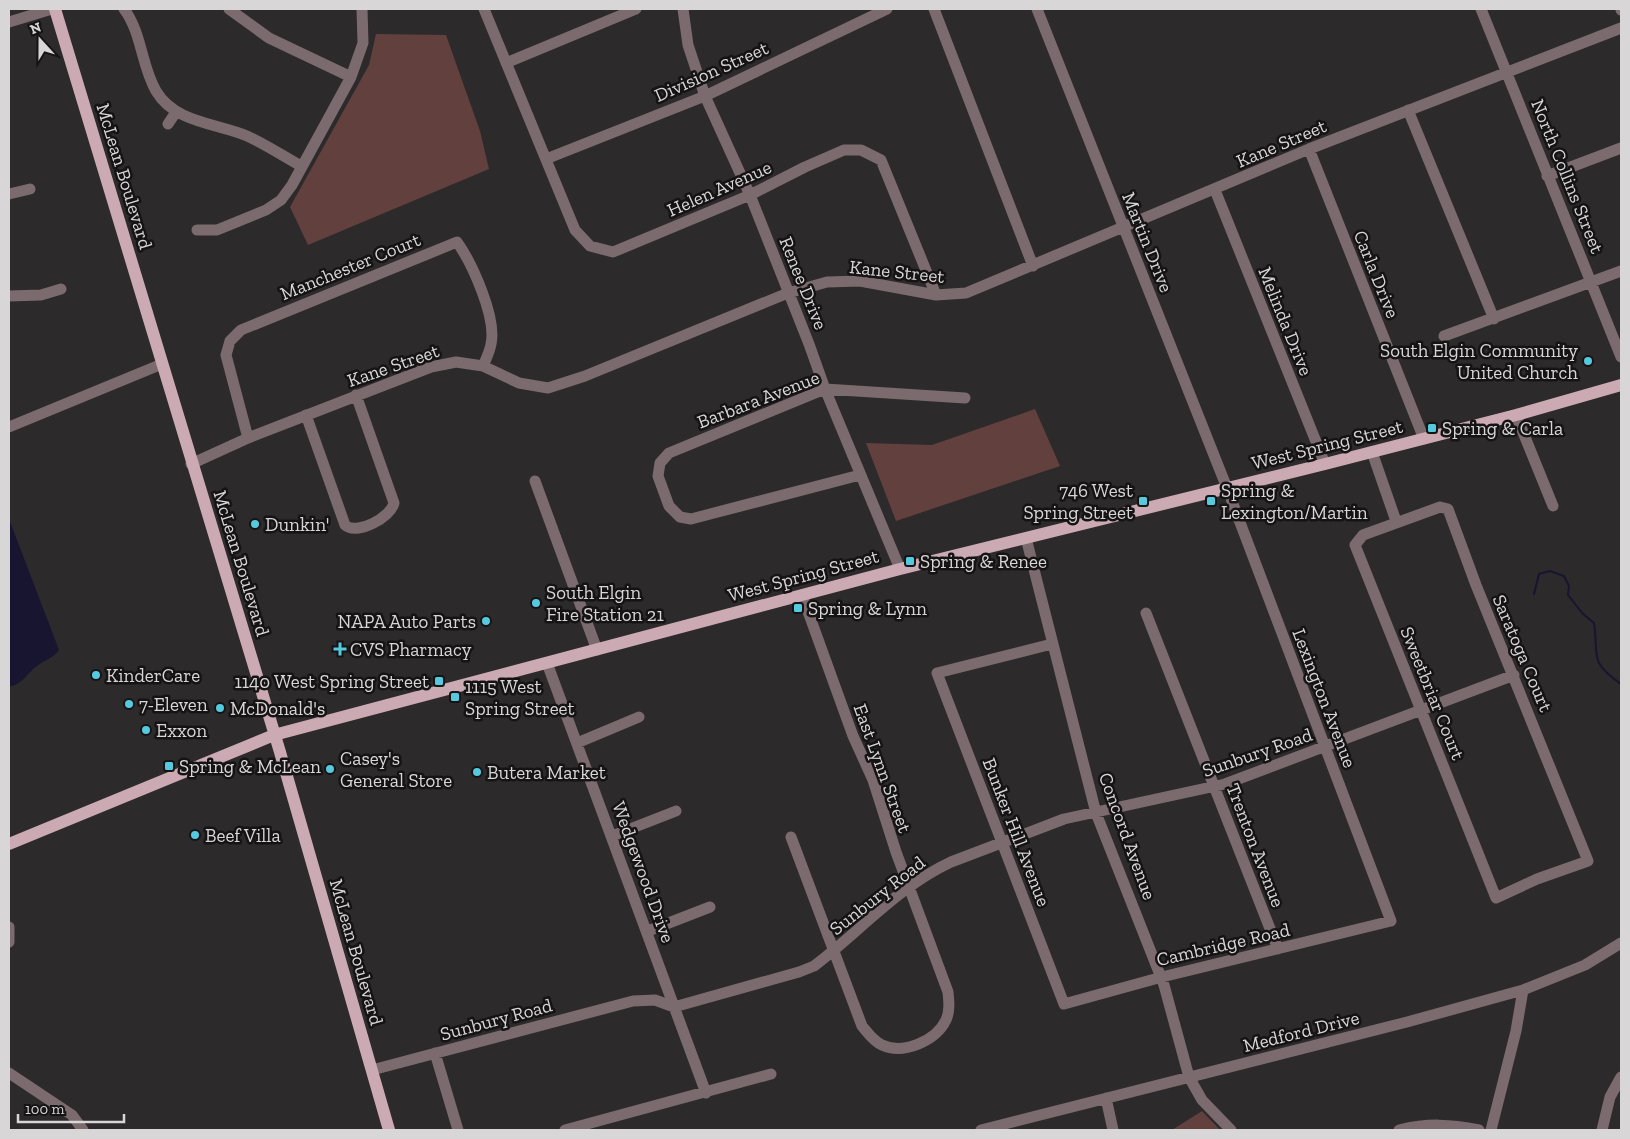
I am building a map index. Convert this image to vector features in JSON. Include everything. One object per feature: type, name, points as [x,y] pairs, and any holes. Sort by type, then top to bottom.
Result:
[{"type":"main road","name":"McLean Boulevard","points":[[53,9],[274,735],[390,1130]]},
{"type":"main road","name":"West Spring Street","points":[[9,844],[274,735],[900,569],[1516,416],[1621,385]]},
{"type":"street","points":[[9,22],[53,9]]},
{"type":"street","points":[[124,9],[132,19],[156,92],[176,112],[194,120],[249,137],[301,166]]},
{"type":"street","points":[[229,9],[269,38],[351,77]]},
{"type":"street","points":[[197,230],[217,230],[266,210],[281,200],[292,185],[351,77],[363,43],[362,9]]},
{"type":"street","points":[[484,9],[546,159]]},
{"type":"street","points":[[506,63],[636,9]]},
{"type":"street","name":"Renee Drive","points":[[683,9],[688,45],[704,96],[750,195],[825,389],[900,569]]},
{"type":"street","name":"Division Street","points":[[546,159],[704,96],[887,9]]},
{"type":"street","points":[[934,9],[1033,266]]},
{"type":"street","name":"Martin Drive","points":[[1037,9],[1227,488]]},
{"type":"street","name":"North Collins Street","points":[[1481,9],[1547,176],[1593,282],[1621,357]]},
{"type":"street","name":"Kane Street","points":[[191,464],[248,438],[431,367],[456,362],[483,366],[519,382],[548,388],[585,376],[788,293],[826,282],[860,281],[936,295],[966,293],[1309,149],[1621,28]]},
{"type":"street","points":[[1408,110],[1494,318]]},
{"type":"street","points":[[168,124],[176,112]]},
{"type":"street","points":[[1547,176],[1621,148]]},
{"type":"street","name":"Carla Drive","points":[[1309,149],[1424,439]]},
{"type":"street","name":"Helen Avenue","points":[[546,159],[575,230],[590,246],[614,252],[750,195],[805,167],[844,150],[861,150],[881,160],[936,295]]},
{"type":"street","points":[[9,194],[30,189]]},
{"type":"street","name":"Melinda Drive","points":[[1215,190],[1325,464]]},
{"type":"street","name":"Manchester Court","points":[[248,438],[226,355],[230,341],[241,330],[457,242],[468,257],[490,319],[492,343],[483,366]]},
{"type":"street","points":[[1444,336],[1621,272]]},
{"type":"street","points":[[9,296],[41,295],[61,290]]},
{"type":"street","points":[[9,427],[162,364]]},
{"type":"street","name":"Barbara Avenue","points":[[860,475],[691,519],[680,517],[670,506],[658,476],[660,462],[674,450],[825,389],[965,398]]},
{"type":"street","points":[[306,415],[346,525],[349,529],[357,529],[387,516],[392,510],[394,503],[356,395]]},
{"type":"street","points":[[1516,416],[1553,506]]},
{"type":"street","points":[[1372,452],[1396,522]]},
{"type":"street","points":[[535,481],[598,650]]},
{"type":"street","name":"Lexington Avenue","points":[[1227,488],[1392,921]]},
{"type":"street","name":"Saratoga Court","points":[[1396,522],[1440,507],[1448,510],[1476,585],[1588,862],[1538,879],[1496,898]]},
{"type":"street","name":"Sweetbriar Court","points":[[1396,522],[1363,535],[1355,545],[1496,898]]},
{"type":"street","name":"Concord Avenue","points":[[1026,538],[1096,812],[1162,977],[1189,1077],[1202,1100],[1231,1130]]},
{"type":"street","name":"East Lynn Street","points":[[802,595],[853,736],[873,780],[909,888],[948,992],[949,1007],[945,1020],[938,1032],[928,1039],[907,1047],[894,1049],[878,1043],[862,1026],[835,960],[834,951]]},
{"type":"street","name":"Trenton Avenue","points":[[1146,613],[1278,949]]},
{"type":"street","name":"Bunker Hill Avenue","points":[[1052,644],[937,673],[1064,1004]]},
{"type":"street","name":"Wedgewood Drive","points":[[547,663],[648,931],[706,1093]]},
{"type":"street","name":"Sunbury Road","points":[[372,1070],[633,1001],[655,1000],[674,1007],[799,972],[814,966],[834,951],[909,888],[935,869],[1064,819],[1214,787],[1514,675]]},
{"type":"street","points":[[578,743],[639,717]]},
{"type":"street","points":[[612,836],[676,811]]},
{"type":"street","points":[[791,837],[834,951]]},
{"type":"street","points":[[648,931],[710,907]]},
{"type":"street","name":"Cambridge Road","points":[[1064,1004],[1162,977],[1392,921]]},
{"type":"street","points":[[9,926],[9,942]]},
{"type":"street","name":"Medford Drive","points":[[981,1130],[1523,990],[1584,965],[1621,943]]},
{"type":"street","points":[[1491,1130],[1516,1031],[1523,990]]},
{"type":"street","points":[[435,1053],[458,1130]]},
{"type":"street","points":[[9,1073],[72,1115],[83,1130]]},
{"type":"street","points":[[566,1130],[771,1074]]},
{"type":"street","points":[[1602,1130],[1610,1097],[1621,1077]]},
{"type":"street","points":[[1106,1098],[1114,1130]]},
{"type":"street","points":[[1399,1130],[1422,1124],[1457,1126],[1479,1130]]},
{"type":"shaded area","points":[[376,34],[446,35],[480,131],[489,169],[308,245],[290,207],[369,65]]},
{"type":"shaded area","points":[[1035,409],[1060,466],[896,521],[866,443],[932,445]]},
{"type":"shaded area","points":[[9,519],[59,650],[33,669],[21,681],[9,687]]},
{"type":"shaded area","points":[[1202,1111],[1220,1130],[1172,1130]]},
{"type":"waterway","points":[[1534,594],[1539,574],[1550,571],[1564,576],[1569,586],[1568,595],[1583,614],[1594,623],[1599,663],[1621,684]]},
{"type":"place","name":"South Elgin Community United Church","points":[[1588,361]]},
{"type":"place","name":"Spring & Carla","points":[[1432,428]]},
{"type":"place","name":"746 West Spring Street","points":[[1143,501]]},
{"type":"place","name":"Spring & Lexington/Martin","points":[[1211,501]]},
{"type":"place","name":"Dunkin'","points":[[255,524]]},
{"type":"place","name":"Spring & Renee","points":[[910,561]]},
{"type":"place","name":"South Elgin Fire Station 21","points":[[536,603]]},
{"type":"place","name":"Spring & Lynn","points":[[798,608]]},
{"type":"place","name":"NAPA Auto Parts","points":[[486,621]]},
{"type":"place","name":"CVS Pharmacy","points":[[340,649]]},
{"type":"place","name":"KinderCare","points":[[96,675]]},
{"type":"place","name":"1140 West Spring Street","points":[[439,681]]},
{"type":"place","name":"1115 West Spring Street","points":[[455,697]]},
{"type":"place","name":"7-Eleven","points":[[129,704]]},
{"type":"place","name":"McDonald's","points":[[220,708]]},
{"type":"place","name":"Exxon","points":[[146,730]]},
{"type":"place","name":"Spring & McLean","points":[[169,766]]},
{"type":"place","name":"Casey's General Store","points":[[330,769]]},
{"type":"place","name":"Butera Market","points":[[477,772]]},
{"type":"place","name":"Beef Villa","points":[[195,835]]}]
